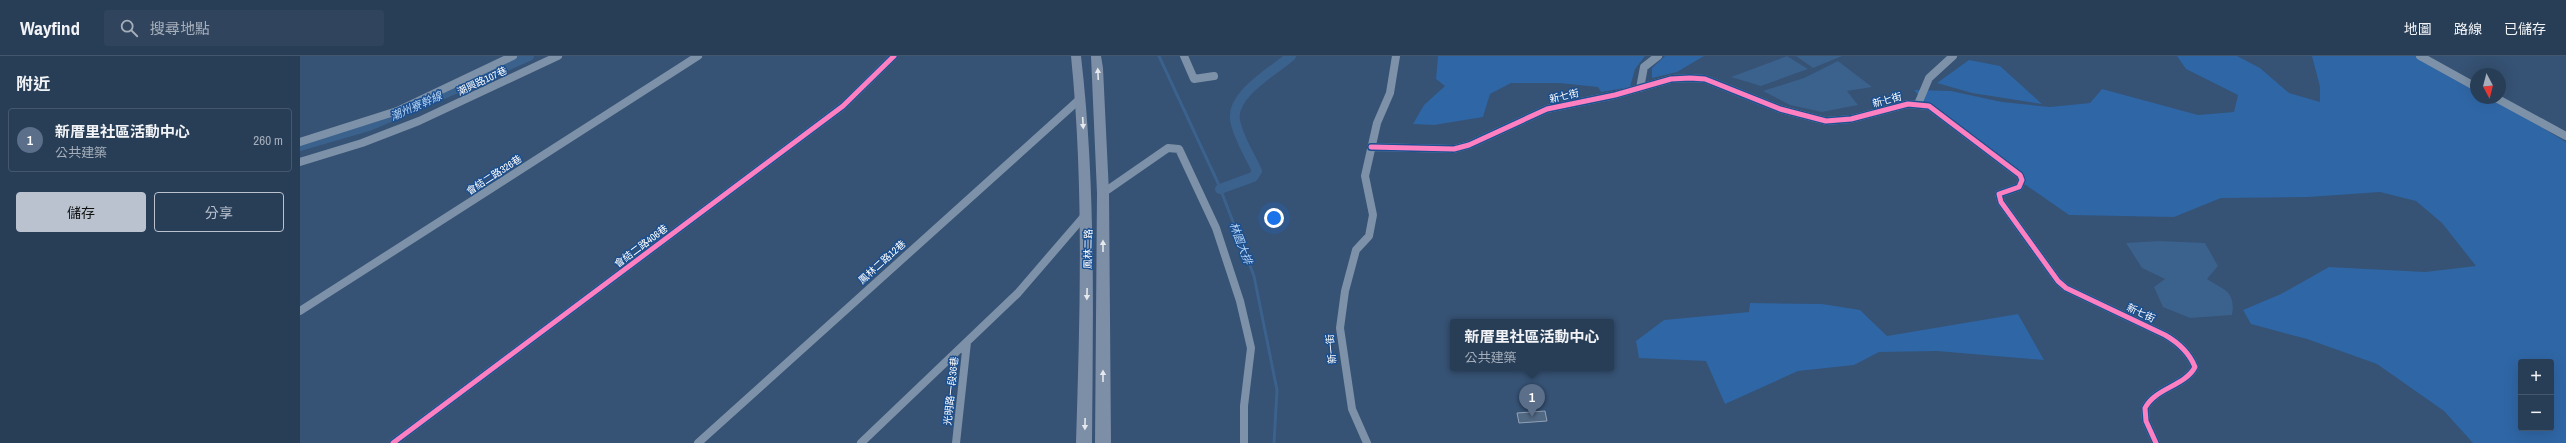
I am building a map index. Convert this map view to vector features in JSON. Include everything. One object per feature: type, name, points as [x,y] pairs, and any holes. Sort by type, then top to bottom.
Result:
[{"type":"main road","name":"鳳林二路","points":[[1076,56],[1081,98],[1088,212],[1084,443]]},
{"type":"main road","name":"鳳林二路","points":[[1096,56],[1098,68],[1103,193],[1103,443]]},
{"type":"street","points":[[300,142],[397,111],[514,56]]},
{"type":"street","name":"潮興路107巷","points":[[300,162],[362,143],[419,121],[558,56]]},
{"type":"street","name":"會結二路326巷","points":[[300,311],[698,56]]},
{"type":"street","name":"會結二路406巷","points":[[393,443],[843,106],[894,56]]},
{"type":"street","points":[[1184,56],[1194,79],[1214,76]]},
{"type":"street","points":[[1370,147],[1377,123],[1390,93],[1396,56]]},
{"type":"street","points":[[1640,88],[1644,67],[1658,56]]},
{"type":"street","points":[[1918,104],[1929,78],[1953,56]]},
{"type":"street","points":[[2420,56],[2470,84]]},
{"type":"street","name":"新七街","points":[[1370,147],[1454,149],[1469,145],[1547,109],[1640,88],[1671,79],[1705,80],[1780,110],[1826,121],[1851,119],[1908,104],[1918,104],[1936,110],[2020,175],[2022,180],[2019,187],[1999,194],[2000,202],[2058,280],[2072,291],[2171,338],[2193,358],[2195,367],[2192,374],[2150,400],[2145,407],[2145,414],[2156,443]]},
{"type":"street","name":"鳳林二路12巷","points":[[698,443],[1081,98]]},
{"type":"street","points":[[2506,103],[2566,136]]},
{"type":"street","name":"新一街","points":[[1367,443],[1352,408],[1340,328],[1345,291],[1356,250],[1369,236],[1373,215],[1365,176],[1370,147]]},
{"type":"street","points":[[1103,193],[1168,148],[1179,149],[1216,228],[1240,301],[1251,348],[1244,406],[1244,443]]},
{"type":"street","points":[[861,443],[1018,293],[1088,212]]},
{"type":"street","name":"光明路一段36巷","points":[[956,443],[967,342]]},
{"type":"shaded area","points":[[1438,56],[1645,56],[1635,69],[1630,87],[1601,92],[1598,87],[1559,83],[1511,83],[1490,94],[1483,117],[1434,125],[1413,124],[1424,105],[1445,86],[1436,79]]},
{"type":"shaded area","points":[[1665,56],[1704,56],[1677,72],[1652,78],[1652,68]]},
{"type":"shaded area","points":[[1787,56],[1808,69],[1761,86],[1731,77]]},
{"type":"shaded area","points":[[1796,56],[1842,56],[1813,68]]},
{"type":"shaded area","points":[[2177,56],[2237,56],[2260,68],[2289,93],[2320,102],[2320,87],[2312,56],[2418,56],[2470,85],[2470,104],[2503,104],[2566,142],[2566,443],[2473,443],[2444,411],[2377,364],[2307,339],[2251,324],[2243,310],[2281,294],[2329,267],[2425,272],[2476,266],[2442,223],[2416,201],[2380,192],[2308,197],[2221,198],[2174,217],[2069,215],[2020,181],[1997,153],[1936,115],[1914,90],[1951,91],[2002,102],[2050,107],[2090,103],[2102,89],[2198,115],[2234,112],[2238,95],[2186,69]]},
{"type":"shaded area","points":[[1969,60],[2000,66],[2042,104],[1972,93],[1937,83]]},
{"type":"shaded area","points":[[1838,61],[1872,87],[1847,91],[1858,105],[1822,112],[1790,105],[1763,91],[1804,78]]},
{"type":"shaded area","points":[[2158,241],[2205,243],[2218,266],[2207,279],[2223,289],[2230,296],[2233,307],[2232,315],[2190,318],[2163,307],[2154,287],[2165,279],[2142,268],[2126,243]]},
{"type":"shaded area","points":[[1750,303],[1822,304],[1860,310],[1887,336],[2018,314],[2044,360],[1937,351],[1879,352],[1854,365],[1798,371],[1725,404],[1706,361],[1639,358],[1636,341],[1664,320],[1749,312]]},
{"type":"building","points":[[1545,411],[1547,421],[1519,423],[1517,413]]},
{"type":"waterway","name":"潮州寮幹線","points":[[421,104],[529,56]]},
{"type":"waterway","name":"林園大排","points":[[1159,56],[1218,183],[1254,276],[1277,390],[1274,443]]},
{"type":"waterway","points":[[1220,189],[1253,177],[1257,171],[1239,133],[1235,120],[1236,110],[1246,92],[1291,56]]},
{"type":"waterway","name":"潮州寮幹線","points":[[300,146],[369,126],[402,112]]},
{"type":"cycle path","points":[[393,443],[843,106],[894,56]]},
{"type":"cycle path","points":[[1371,147],[1454,149],[1469,145],[1547,109],[1615,95],[1671,79],[1705,79],[1780,109],[1826,121],[1851,119],[1908,104],[1929,106],[2020,175],[2022,180],[2019,187],[1999,194],[2001,202],[2058,281],[2066,288],[2165,335],[2179,344],[2190,356],[2195,367],[2192,373],[2158,394],[2147,404],[2145,408],[2144,412],[2146,421],[2156,443]]},
{"type":"place","name":"新厝里社區活動中心","points":[[1532,417]]}]
